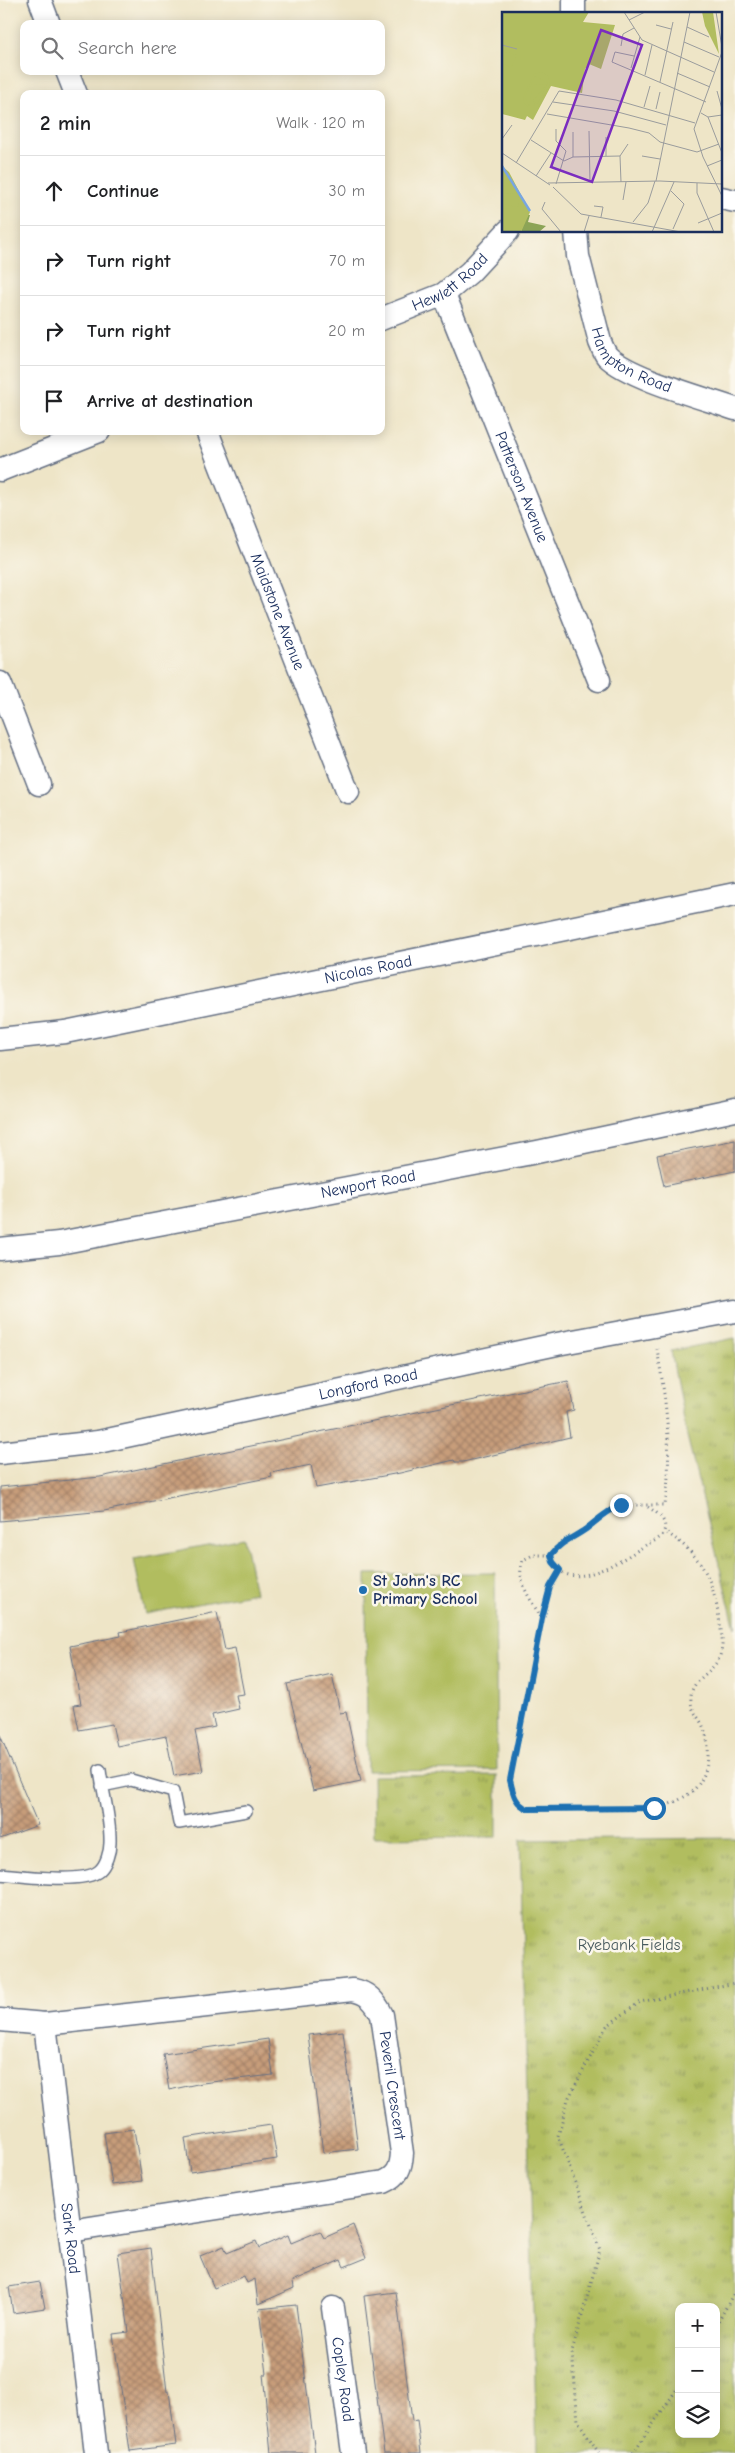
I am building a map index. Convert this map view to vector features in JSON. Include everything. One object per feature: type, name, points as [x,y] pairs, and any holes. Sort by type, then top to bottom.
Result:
[{"type":"street","points":[[40,0],[48,20]]},
{"type":"street","points":[[69,75],[74,90]]},
{"type":"street","points":[[722,198],[735,201]]},
{"type":"street","name":"Hewlett Road","points":[[385,317],[444,294],[470,272],[507,232]]},
{"type":"street","name":"Hampton Road","points":[[576,232],[578,256],[600,342],[606,355],[617,364],[648,379],[735,409]]},
{"type":"street","name":"Patterson Avenue","points":[[444,294],[599,680]]},
{"type":"street","points":[[0,470],[89,435]]},
{"type":"street","name":"Maidstone Avenue","points":[[209,435],[348,792]]},
{"type":"street","points":[[0,683],[39,784]]},
{"type":"street","name":"Nicolas Road","points":[[0,1039],[65,1032],[735,894]]},
{"type":"street","name":"Newport Road","points":[[0,1249],[59,1243],[537,1152],[735,1110]]},
{"type":"street","name":"Longford Road","points":[[0,1453],[98,1442],[557,1344],[735,1311]]},
{"type":"street","name":"Peveril Crescent","points":[[44,2024],[352,1990],[362,1991],[377,2005],[382,2015],[402,2153],[399,2172],[393,2178],[384,2182],[70,2231]]},
{"type":"street","points":[[0,2020],[44,2024]]},
{"type":"street","name":"Sark Road","points":[[44,2024],[96,2453]]},
{"type":"street","name":"Copley Road","points":[[333,2308],[353,2453]]},
{"type":"lane","points":[[0,1874],[48,1878],[88,1876],[98,1872],[104,1864],[110,1843],[100,1770]]},
{"type":"lane","points":[[102,1786],[131,1780],[172,1792],[179,1823],[246,1811]]},
{"type":"path","points":[[648,1507],[665,1505],[669,1481],[663,1390],[652,1326]]},
{"type":"path","points":[[637,1504],[648,1507],[658,1514],[664,1522],[664,1531],[657,1540],[604,1570],[586,1574],[571,1574],[560,1570],[553,1562],[551,1555],[559,1544],[578,1534],[612,1509],[637,1504]]},
{"type":"path","points":[[560,1570],[550,1587],[542,1618],[511,1770],[513,1792],[521,1806],[528,1809],[654,1808],[666,1806],[693,1791],[700,1782],[708,1759],[705,1731],[694,1713],[690,1698],[693,1687],[719,1660],[722,1651],[722,1636],[716,1597],[710,1578],[688,1550],[664,1531]]},
{"type":"path","points":[[542,1618],[528,1595],[519,1570],[523,1560],[533,1555],[551,1555]]},
{"type":"path","points":[[599,2453],[578,2421],[572,2351],[600,2250],[558,2136],[568,2099],[607,2026],[640,2002],[735,1983]]},
{"type":"path","points":[[720,2319],[735,2291]]},
{"type":"path","points":[[633,2453],[675,2392]]},
{"type":"green space","points":[[735,1338],[735,1628],[687,1436],[671,1351]]},
{"type":"green space","points":[[244,1538],[255,1593],[145,1614],[134,1559]]},
{"type":"green space","points":[[495,1573],[497,1770],[367,1771],[366,1574]]},
{"type":"green space","points":[[497,1775],[497,1837],[374,1838],[373,1776]]},
{"type":"green space","name":"Ryebank Fields","points":[[735,1838],[735,2453],[537,2453],[520,1840]]},
{"type":"building","points":[[735,1140],[735,1171],[664,1186],[657,1155]]},
{"type":"building","points":[[568,1381],[574,1410],[566,1412],[570,1437],[463,1462],[455,1462],[454,1460],[400,1473],[316,1488],[311,1465],[271,1473],[272,1477],[104,1511],[0,1521],[0,1487],[100,1477]]},
{"type":"building","points":[[217,1612],[225,1650],[235,1648],[244,1694],[236,1695],[239,1709],[212,1715],[215,1727],[195,1731],[203,1771],[174,1776],[166,1736],[117,1746],[112,1724],[79,1730],[74,1705],[81,1704],[70,1646],[121,1636],[120,1632]]},
{"type":"building","points":[[332,1674],[340,1713],[346,1712],[361,1781],[313,1791],[287,1684]]},
{"type":"building","points":[[0,1735],[38,1825],[0,1839]]},
{"type":"building","points":[[343,2031],[358,2149],[323,2153],[308,2035]]},
{"type":"building","points":[[268,2039],[273,2075],[202,2083],[169,2090],[163,2054]]},
{"type":"building","points":[[271,2125],[277,2159],[190,2172],[185,2138]]},
{"type":"building","points":[[134,2129],[142,2181],[112,2185],[104,2133]]},
{"type":"building","points":[[353,2225],[366,2258],[344,2267],[341,2260],[293,2281],[294,2288],[258,2304],[255,2279],[247,2283],[244,2276],[214,2288],[200,2256],[224,2246],[227,2253],[256,2241],[259,2248],[288,2235],[291,2243],[320,2231],[324,2238]]},
{"type":"building","points":[[151,2248],[167,2392],[169,2391],[176,2445],[130,2451],[113,2334],[129,2332],[118,2253]]},
{"type":"building","points":[[40,2282],[45,2308],[13,2313],[9,2287]]},
{"type":"building","points":[[396,2292],[412,2421],[417,2420],[421,2453],[384,2453],[364,2296]]},
{"type":"building","points":[[296,2305],[315,2453],[271,2453],[263,2374],[267,2374],[259,2309]]},
{"type":"place","name":"St John's RC Primary School","points":[[363,1590]]},
{"type":"route","points":[[621,1505],[604,1513],[588,1528],[559,1544],[551,1555],[553,1562],[560,1570],[550,1587],[542,1618],[510,1780],[516,1799],[521,1806],[528,1809],[654,1808]]}]
